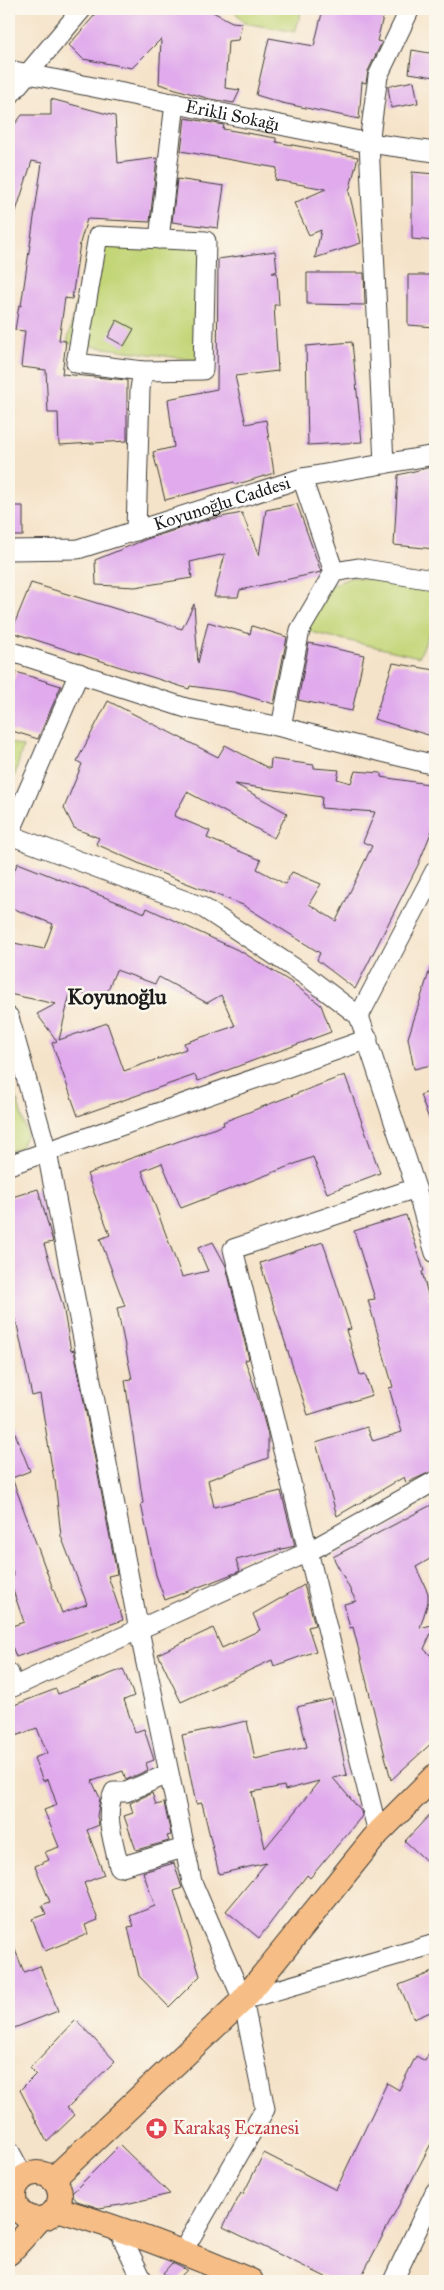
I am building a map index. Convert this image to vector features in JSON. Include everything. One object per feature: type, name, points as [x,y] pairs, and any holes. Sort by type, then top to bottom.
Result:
[{"type":"main road","points":[[53,2179],[243,2000],[378,1833],[435,1776]]},
{"type":"main road","points":[[9,2253],[48,2214],[60,2198],[59,2188],[53,2179],[38,2173],[15,2189],[14,2204],[19,2213],[28,2219],[48,2214],[117,2226],[183,2251],[251,2281]]},
{"type":"street","points":[[9,96],[82,9]]},
{"type":"street","points":[[384,464],[369,143],[378,76],[410,9]]},
{"type":"street","name":"Erikli Sokağı","points":[[9,70],[369,143],[435,152]]},
{"type":"street","points":[[159,239],[175,103]]},
{"type":"street","points":[[98,236],[206,241],[203,370],[144,371],[76,363],[98,236]]},
{"type":"street","points":[[136,531],[140,389],[144,371]]},
{"type":"street","name":"Koyunoğlu Caddesi","points":[[9,550],[78,549],[302,478],[435,455]]},
{"type":"street","points":[[282,727],[300,630],[334,572],[302,478]]},
{"type":"street","points":[[334,572],[358,568],[433,580]]},
{"type":"street","points":[[9,651],[186,708],[282,727],[435,764]]},
{"type":"street","points":[[79,673],[9,836],[202,907],[305,975],[360,1016],[435,1253]]},
{"type":"street","points":[[360,1016],[435,871]]},
{"type":"street","points":[[9,1017],[47,1152],[139,1630],[184,1848],[192,1882],[243,2000],[265,2109],[183,2251]]},
{"type":"street","points":[[9,1166],[368,1039]]},
{"type":"street","points":[[378,1833],[233,1249],[416,1188]]},
{"type":"street","points":[[10,1683],[139,1630],[308,1552],[435,1481]]},
{"type":"street","points":[[168,1774],[126,1792],[114,1792],[108,1814],[119,1867],[184,1848]]},
{"type":"street","points":[[243,2000],[435,1944]]},
{"type":"street","points":[[9,2150],[15,2189]]},
{"type":"street","points":[[394,2281],[435,2192]]},
{"type":"street","points":[[117,2226],[143,2281]]},
{"type":"green space","points":[[233,9],[302,9],[295,32],[244,23]]},
{"type":"green space","points":[[93,230],[211,233],[210,362],[67,343]]},
{"type":"green space","points":[[352,577],[435,586],[435,620],[419,657],[293,628],[308,595]]},
{"type":"green space","points":[[9,742],[23,747],[9,795]]},
{"type":"green space","points":[[9,1072],[27,1134],[21,1147],[9,1151]]},
{"type":"building","points":[[100,9],[207,9],[232,22],[242,23],[238,40],[228,41],[225,88],[240,90],[234,103],[210,99],[159,84],[161,39],[132,68],[83,59],[69,45]]},
{"type":"building","points":[[323,9],[385,9],[377,41],[382,42],[368,71],[366,83],[362,82],[359,119],[282,103],[256,95],[269,38],[314,46]]},
{"type":"building","points":[[412,50],[435,54],[435,77],[409,73]]},
{"type":"building","points":[[414,81],[418,103],[391,108],[388,86]]},
{"type":"building","points":[[51,99],[115,116],[118,163],[157,158],[150,222],[87,219],[80,243],[72,299],[65,298],[59,340],[66,341],[62,374],[127,380],[127,441],[59,445],[58,413],[48,413],[46,370],[21,367],[25,331],[15,330],[19,305],[21,306],[42,163],[32,161],[12,224],[9,223],[9,132],[22,115],[51,115]]},
{"type":"building","points":[[185,118],[224,125],[223,129],[276,138],[276,142],[358,157],[349,192],[361,243],[315,258],[321,230],[309,235],[294,203],[326,189],[275,180],[277,168],[181,151]]},
{"type":"building","points":[[412,172],[435,174],[435,241],[412,239]]},
{"type":"building","points":[[177,179],[224,186],[218,228],[172,222]]},
{"type":"building","points":[[275,251],[277,271],[272,273],[277,273],[279,305],[274,305],[278,371],[235,376],[246,424],[266,420],[274,473],[235,485],[234,482],[165,500],[153,452],[174,447],[168,399],[217,389],[218,259]]},
{"type":"building","points":[[307,273],[364,273],[365,305],[307,304]]},
{"type":"building","points":[[408,275],[435,275],[435,327],[408,325]]},
{"type":"building","points":[[117,320],[134,329],[124,346],[108,337]]},
{"type":"building","points":[[352,342],[362,442],[308,445],[306,346]]},
{"type":"building","points":[[435,466],[435,549],[394,545],[398,475]]},
{"type":"building","points":[[297,504],[321,572],[240,590],[238,597],[214,597],[225,554],[190,562],[192,578],[135,587],[96,585],[95,560],[147,539],[206,520],[242,513],[259,556],[266,510]]},
{"type":"building","points":[[9,506],[23,506],[23,536],[9,536]]},
{"type":"building","points":[[31,583],[182,629],[194,604],[198,663],[208,622],[250,634],[252,626],[287,637],[274,704],[233,692],[190,686],[189,689],[11,632]]},
{"type":"building","points":[[309,643],[364,655],[352,711],[298,700]]},
{"type":"building","points":[[393,663],[435,670],[435,737],[374,719]]},
{"type":"building","points":[[16,672],[61,686],[38,739],[9,730],[9,696]]},
{"type":"building","points":[[108,701],[218,757],[225,745],[270,769],[271,759],[314,765],[314,768],[339,770],[337,779],[351,783],[355,771],[381,773],[381,777],[435,785],[435,823],[418,865],[355,989],[317,960],[320,953],[243,905],[158,872],[96,844],[99,838],[74,828],[64,808],[82,764],[77,761]],"holes":[[[235,784],[322,797],[321,808],[375,812],[363,842],[372,846],[336,921],[309,904],[321,884],[292,872],[285,884],[257,869],[261,860],[207,838],[210,831],[174,816],[187,792],[274,838],[287,813]]]},
{"type":"building","points":[[18,863],[145,913],[147,908],[242,952],[291,982],[321,1005],[331,1032],[198,1081],[195,1075],[78,1116],[52,1043],[57,1041],[37,1014],[56,1004],[9,994],[9,942],[44,949],[53,924],[9,907],[9,880]],"holes":[[[116,970],[155,984],[159,977],[207,1003],[221,995],[235,1026],[184,1043],[186,1049],[124,1071],[107,1023],[59,1040],[71,990],[104,1000]]]},
{"type":"building","points":[[432,963],[435,963],[435,1064],[414,1069],[408,1038]]},
{"type":"building","points":[[345,1075],[380,1173],[327,1193],[313,1157],[181,1208],[162,1163],[142,1171],[182,1277],[208,1271],[198,1248],[213,1242],[226,1266],[249,1359],[245,1360],[268,1435],[268,1458],[208,1480],[214,1507],[281,1491],[295,1546],[236,1560],[240,1571],[165,1600],[156,1575],[141,1504],[143,1503],[125,1380],[132,1379],[117,1308],[125,1306],[100,1239],[110,1235],[87,1174],[224,1125],[223,1122]]},
{"type":"building","points":[[435,1090],[435,1132],[434,1132],[420,1095]]},
{"type":"building","points":[[38,1189],[53,1242],[44,1244],[63,1306],[71,1351],[74,1350],[117,1574],[108,1576],[123,1620],[16,1657],[9,1638],[9,1627],[24,1622],[9,1579],[14,1576],[9,1564],[9,1418],[30,1471],[12,1478],[62,1613],[87,1604],[61,1536],[55,1480],[40,1394],[32,1396],[16,1320],[9,1322],[9,1198]]},
{"type":"building","points":[[406,1215],[424,1271],[422,1272],[435,1321],[435,1470],[406,1483],[404,1477],[337,1516],[316,1443],[367,1427],[373,1441],[402,1432],[389,1388],[393,1387],[368,1300],[375,1299],[354,1231]]},
{"type":"building","points":[[323,1242],[351,1329],[346,1330],[360,1375],[365,1374],[372,1395],[308,1415],[260,1263]]},
{"type":"building","points":[[435,1503],[435,1556],[416,1567],[428,1593],[428,1602],[420,1628],[435,1624],[424,1649],[435,1660],[435,1740],[391,1780],[353,1627],[350,1628],[344,1604],[356,1601],[333,1557]]},
{"type":"building","points":[[304,1585],[315,1625],[308,1627],[316,1651],[274,1666],[272,1660],[181,1702],[158,1654],[213,1628],[222,1648],[260,1630],[253,1614]]},
{"type":"building","points":[[123,1669],[134,1696],[124,1700],[135,1732],[144,1729],[154,1760],[146,1763],[148,1770],[126,1780],[123,1771],[92,1781],[100,1798],[97,1816],[99,1825],[87,1830],[104,1875],[84,1883],[98,1920],[85,1925],[88,1934],[45,1951],[32,1919],[46,1914],[42,1905],[50,1902],[35,1866],[49,1860],[45,1852],[59,1847],[44,1810],[57,1805],[48,1779],[43,1781],[34,1758],[47,1753],[37,1728],[13,1737],[9,1727],[9,1707],[56,1689],[58,1694]]},
{"type":"building","points":[[331,1699],[347,1775],[333,1778],[361,1811],[362,1816],[310,1878],[307,1875],[259,1938],[226,1911],[266,1863],[219,1874],[202,1803],[196,1804],[182,1735],[247,1721],[255,1759],[307,1747],[297,1707]],"holes":[[[319,1781],[265,1848],[252,1792],[284,1786],[285,1790]]]},
{"type":"building","points":[[152,1793],[156,1805],[164,1803],[171,1835],[167,1836],[169,1841],[136,1850],[124,1816],[133,1813],[130,1803]]},
{"type":"building","points":[[435,1809],[435,1869],[405,1841]]},
{"type":"building","points":[[174,1863],[182,1888],[174,1891],[200,1976],[169,2007],[139,1976],[128,1927],[134,1926],[130,1916],[155,1906],[143,1872]]},
{"type":"building","points":[[9,1935],[24,1972],[40,1966],[58,2011],[9,2030]]},
{"type":"building","points":[[435,1971],[435,2010],[414,2019],[399,1985]]},
{"type":"building","points":[[76,2020],[115,2061],[67,2108],[75,2115],[47,2142],[20,2090],[36,2074],[30,2068]]},
{"type":"building","points":[[435,2041],[435,2136],[359,2281],[334,2281],[223,2227],[241,2193],[243,2194],[264,2153],[336,2190],[387,2083],[399,2090],[416,2056],[425,2061]]},
{"type":"building","points":[[120,2145],[170,2194],[99,2208],[77,2201],[71,2194]]},
{"type":"building","points":[[172,2263],[187,2270],[176,2281],[173,2281],[163,2273]]},
{"type":"place","name":"Karakaş Eczanesi","points":[[157,2128]]},
{"type":"district","name":"Koyunoğlu","points":[[117,996]]}]
